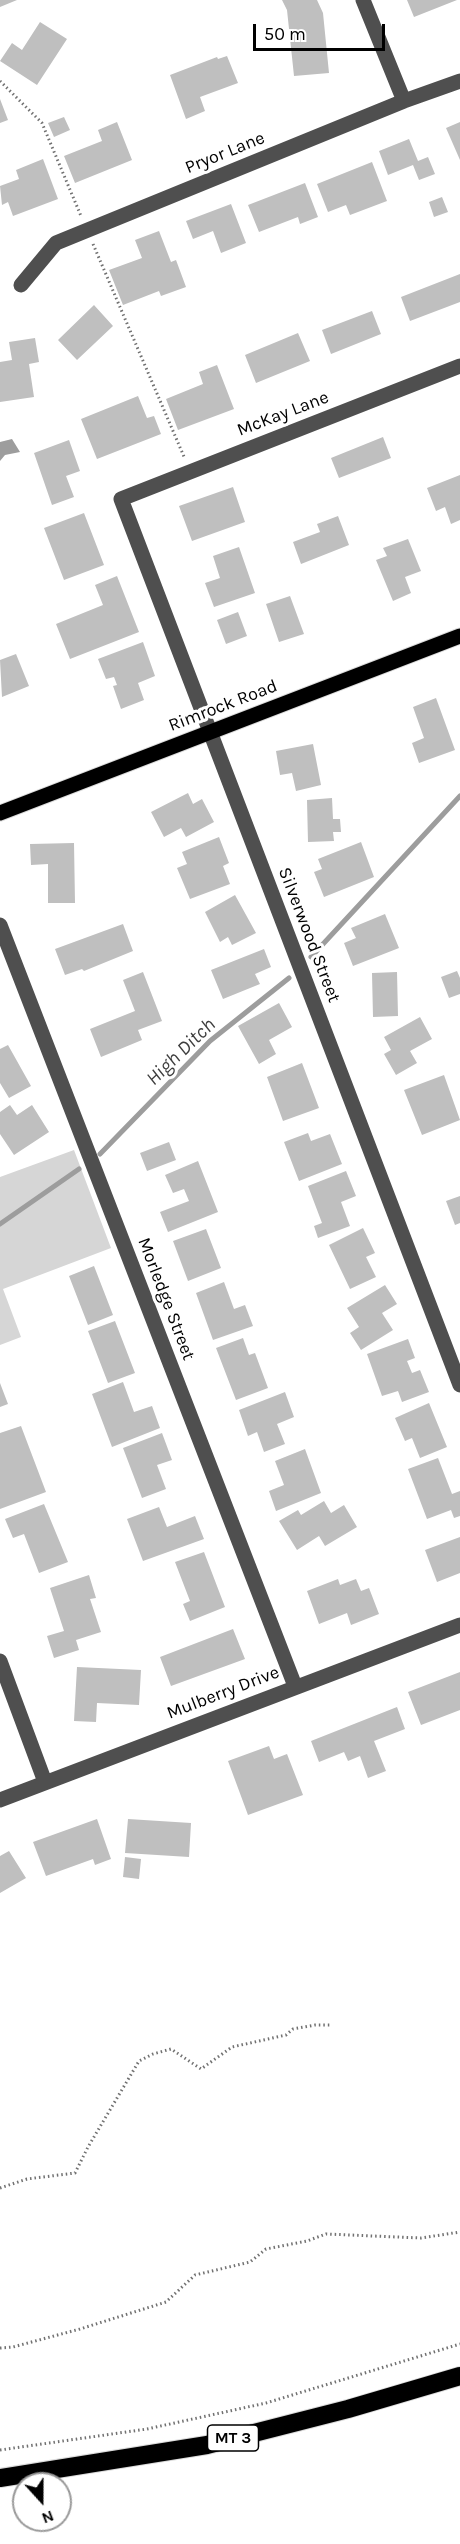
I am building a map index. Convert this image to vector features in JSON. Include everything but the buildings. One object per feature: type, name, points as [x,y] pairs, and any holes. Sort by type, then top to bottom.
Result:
[{"type":"highway","name":"MT 3","points":[[0,2478],[207,2445],[348,2409],[460,2376]]},
{"type":"main road","name":"Rimrock Road","points":[[0,813],[460,636]]},
{"type":"street","points":[[363,0],[404,101]]},
{"type":"street","name":"Pryor Lane","points":[[21,285],[56,243],[404,101],[460,81]]},
{"type":"street","name":"McKay Lane","points":[[121,498],[460,366]]},
{"type":"street","name":"Silverwood Street","points":[[121,498],[460,1385]]},
{"type":"street","name":"Morledge Street","points":[[0,925],[295,1686]]},
{"type":"street","name":"Mulberry Drive","points":[[0,1800],[460,1625]]},
{"type":"street","points":[[0,1661],[45,1782]]},
{"type":"path","points":[[0,81],[42,123],[190,471]]},
{"type":"path","points":[[0,2188],[27,2179],[75,2173],[139,2061],[153,2054],[171,2049],[201,2069],[232,2047],[286,2035],[293,2030],[315,2025],[330,2025]]},
{"type":"path","points":[[0,2348],[13,2347],[69,2332],[166,2302],[195,2275],[250,2262],[266,2249],[308,2241],[326,2234],[421,2238],[460,2232]]},
{"type":"path","points":[[0,2450],[147,2429],[266,2403],[460,2344]]},
{"type":"shaded area","points":[[12,439],[20,452],[5,455],[0,461],[0,442]]},
{"type":"shaded area","points":[[74,1150],[111,1248],[3,1289],[21,1337],[0,1345],[0,1177]]},
{"type":"waterway","name":"High Ditch","points":[[311,957],[460,796]]},
{"type":"waterway","name":"High Ditch","points":[[100,1154],[210,1041],[289,978]]},
{"type":"waterway","name":"High Ditch","points":[[0,1224],[79,1169]]}]
